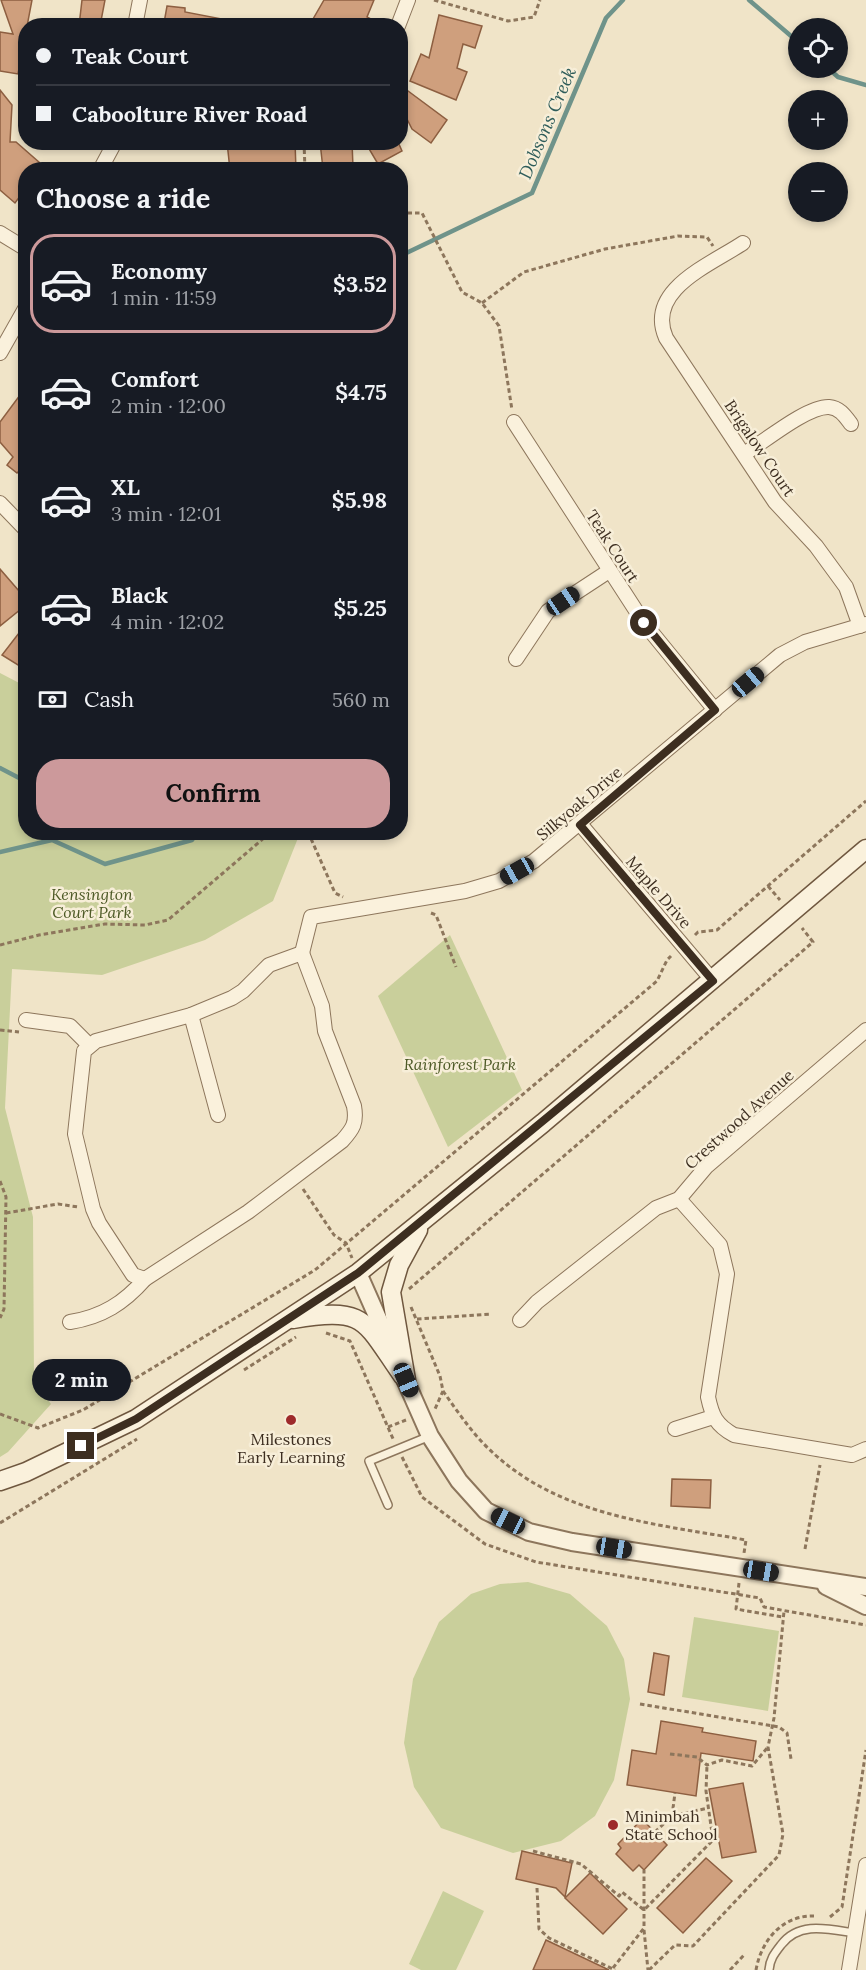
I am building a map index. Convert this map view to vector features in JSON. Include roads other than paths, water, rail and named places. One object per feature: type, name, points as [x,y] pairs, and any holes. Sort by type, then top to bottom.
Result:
[{"type":"main road","points":[[0,1481],[26,1472],[136,1419],[358,1273],[713,981],[866,849]]},
{"type":"main road","points":[[406,1380],[391,1292],[399,1265],[421,1223]]},
{"type":"main road","points":[[286,1320],[329,1314],[354,1316],[367,1326],[406,1380]]},
{"type":"street","points":[[137,18],[140,0]]},
{"type":"street","points":[[401,18],[408,0]]},
{"type":"street","points":[[0,233],[18,244]]},
{"type":"street","name":"Brigalow Court","points":[[743,243],[674,289],[665,300],[660,325],[666,338],[775,502],[816,546],[846,588],[863,625]]},
{"type":"street","points":[[0,353],[18,321]]},
{"type":"street","points":[[744,454],[811,411],[829,407],[840,411],[851,424]]},
{"type":"street","name":"Teak Court","points":[[514,422],[644,623],[715,710]]},
{"type":"street","points":[[0,503],[18,522]]},
{"type":"street","points":[[516,659],[548,611],[609,571]]},
{"type":"street","name":"Silkyoak Drive","points":[[302,953],[311,917],[465,891],[499,881],[534,861],[580,825],[780,655],[805,642],[863,625]]},
{"type":"street","name":"Maple Drive","points":[[580,825],[713,981]]},
{"type":"street","points":[[70,1322],[91,1319],[110,1310],[134,1292],[145,1279],[248,1212],[295,1177],[342,1141],[354,1127],[356,1118],[326,1031],[322,1006],[302,953],[270,965],[243,991],[191,1015],[96,1041],[89,1045],[81,1057],[75,1134],[93,1209],[99,1223],[133,1275],[145,1279]]},
{"type":"street","points":[[191,1015],[218,1115]]},
{"type":"street","points":[[26,1020],[70,1026],[89,1045]]},
{"type":"street","name":"Crestwood Avenue","points":[[520,1320],[537,1302],[656,1208],[679,1199],[706,1167],[866,1030]]},
{"type":"street","points":[[679,1199],[720,1245],[727,1274],[708,1397],[712,1417],[721,1428],[734,1435],[852,1455],[866,1449]]},
{"type":"street","points":[[358,1273],[430,1436],[459,1480],[486,1511],[529,1532],[572,1542],[866,1587]]},
{"type":"street","points":[[675,1429],[712,1417]]},
{"type":"street","points":[[808,1578],[866,1606]]},
{"type":"street","points":[[849,1970],[866,1865]]},
{"type":"lane","points":[[388,1505],[369,1461],[430,1436]]},
{"type":"lane","points":[[769,1970],[770,1959],[788,1935],[813,1927],[854,1933]]},
{"type":"waterway","name":"Dobsons Creek","points":[[408,252],[532,193],[606,18],[623,0]]},
{"type":"waterway","name":"Dobsons Creek","points":[[749,0],[788,33]]},
{"type":"waterway","name":"Dobsons Creek","points":[[842,78],[866,85]]},
{"type":"waterway","points":[[0,768],[18,777]]},
{"type":"waterway","name":"Dobsons Creek","points":[[0,852],[52,840]]},
{"type":"waterway","name":"Dobsons Creek","points":[[52,840],[105,864],[192,840]]},
{"type":"place","name":"Milestones Early Learning","points":[[291,1420]]},
{"type":"place","name":"Minimbah State School","points":[[613,1825]]},
{"type":"park label","name":"Kensington Court Park","points":[[92,903]]},
{"type":"park label","name":"Rainforest Park","points":[[460,1064]]}]
